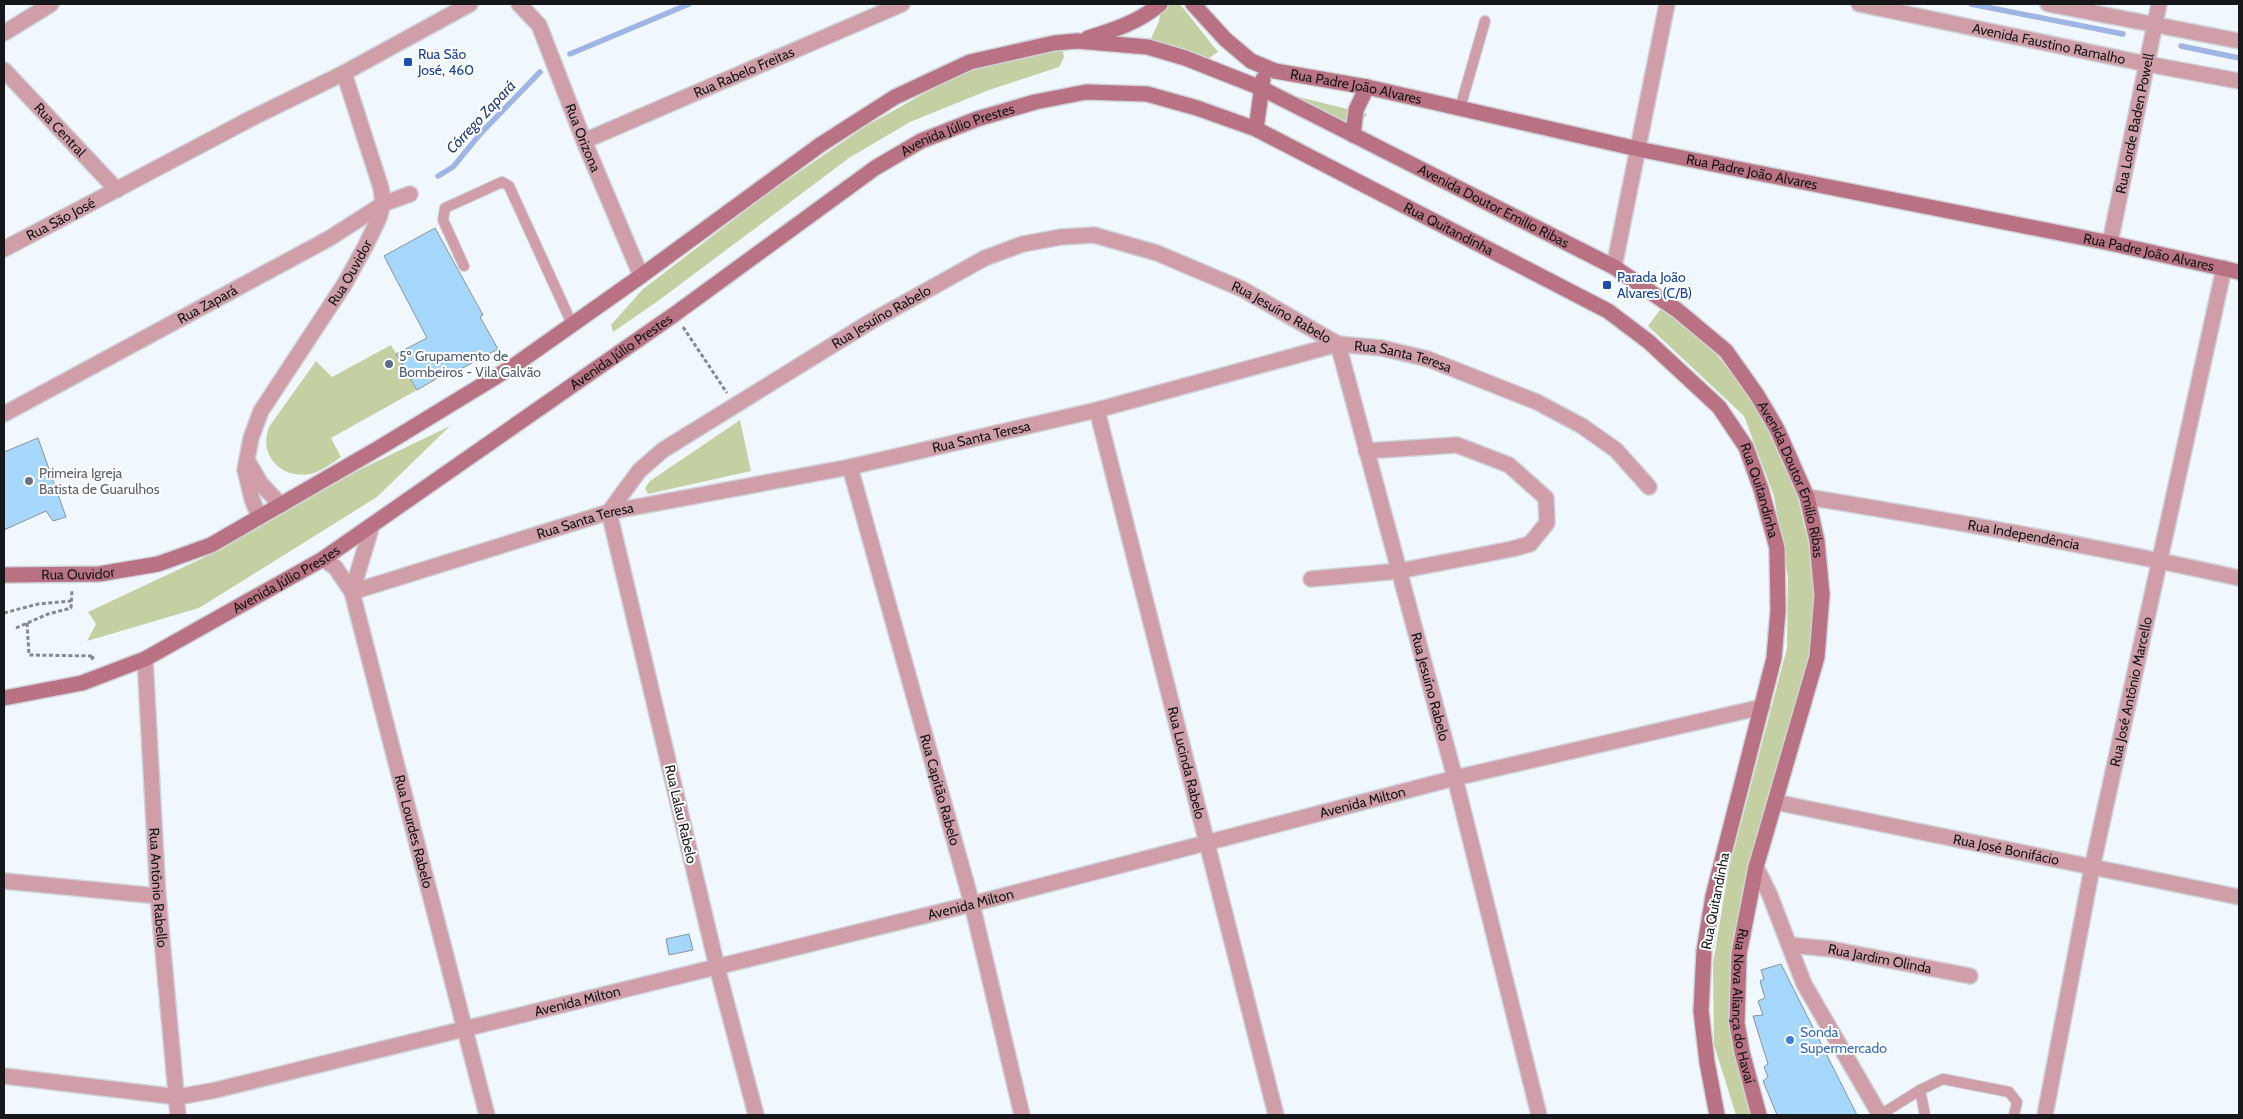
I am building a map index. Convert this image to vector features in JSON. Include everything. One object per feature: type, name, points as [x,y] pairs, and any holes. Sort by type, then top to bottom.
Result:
[{"type":"main road","points":[[1077,41],[1126,25],[1149,13],[1160,4]]},
{"type":"main road","points":[[1194,4],[1225,39],[1251,61],[1265,68],[1256,129]]},
{"type":"main road","points":[[572,324],[642,276],[820,146],[895,97],[970,62],[1054,43],[1077,41],[1148,47],[1185,58],[1261,88]]},
{"type":"main road","name":"Rua Padre João Alvares","points":[[1265,68],[1367,87],[1638,149],[2110,243],[2239,272]]},
{"type":"main road","points":[[1354,135],[1356,110],[1367,87]]},
{"type":"main road","name":"Avenida Doutor Emilio Ribas","points":[[1261,88],[1614,267],[1677,310],[1726,351],[1757,395],[1777,429],[1807,497],[1817,541],[1822,595],[1817,656],[1756,867]]},
{"type":"main road","name":"Avenida Júlio Prestes","points":[[4,698],[82,683],[145,659],[322,559],[675,314],[876,168],[921,141],[977,119],[1035,102],[1086,92],[1147,94],[1198,108],[1256,129]]},
{"type":"main road","name":"Rua Quitandinha","points":[[1256,129],[1608,311],[1649,342],[1719,407],[1746,448],[1761,489],[1777,548],[1778,611],[1774,658],[1713,896],[1704,951],[1701,1011],[1707,1062],[1717,1115]]},
{"type":"main road","name":"Rua Ouvidor","points":[[4,576],[99,574],[158,564],[211,545],[379,448],[512,367],[572,324]]},
{"type":"main road","name":"Rua Nova Aliança do Havaí","points":[[1756,867],[1738,954],[1737,1023],[1744,1059],[1759,1115]]},
{"type":"street","points":[[4,33],[51,4]]},
{"type":"street","name":"Rua São José","points":[[4,249],[254,117],[344,73],[470,4]]},
{"type":"street","name":"Rua Orizona","points":[[519,4],[539,26],[584,141],[642,276]]},
{"type":"street","name":"Rua Rabelo Freitas","points":[[584,141],[902,4]]},
{"type":"street","points":[[1614,267],[1667,4]]},
{"type":"street","name":"Avenida Faustino Ramalho","points":[[1859,4],[2147,64],[2239,81]]},
{"type":"street","points":[[2048,4],[2239,41]]},
{"type":"street","name":"Rua Lorde Baden Powell","points":[[2110,243],[2159,4]]},
{"type":"street","name":"Rua Central","points":[[4,70],[117,190]]},
{"type":"street","points":[[344,73],[381,188],[383,204]]},
{"type":"street","name":"Rua Zapará","points":[[4,414],[330,238],[383,204],[410,194]]},
{"type":"street","name":"Rua Ouvidor","points":[[260,517],[246,481],[244,470],[261,411],[344,286],[379,218],[383,204]]},
{"type":"street","name":"Rua Jesuíno Rabelo","points":[[610,512],[639,471],[663,450],[870,322],[985,258],[1023,244],[1061,237],[1094,235],[1157,253],[1242,290],[1338,344],[1455,778],[1539,1115]]},
{"type":"street","name":"Rua José Antônio Marcello","points":[[2045,1115],[2092,868],[2224,268]]},
{"type":"street","name":"Rua Santa Teresa","points":[[352,592],[610,512],[850,467],[1097,410],[1338,344],[1382,348],[1428,359],[1537,402],[1582,426],[1616,450],[1649,487]]},
{"type":"street","name":"Rua Lucinda Rabelo","points":[[1097,410],[1276,1115]]},
{"type":"street","points":[[1311,578],[1399,571],[1530,544],[1546,523],[1546,498],[1509,465],[1456,445],[1366,451]]},
{"type":"street","points":[[246,459],[261,484],[281,505]]},
{"type":"street","name":"Rua Capitão Rabelo","points":[[850,467],[972,904],[1022,1115]]},
{"type":"street","name":"Rua Independência","points":[[1807,497],[2159,560],[2239,578]]},
{"type":"street","name":"Rua Lalau Rabelo","points":[[610,512],[717,967],[756,1115]]},
{"type":"street","points":[[352,592],[372,525]]},
{"type":"street","name":"Rua Lourdes Rabelo","points":[[322,559],[335,567],[352,592],[487,1115]]},
{"type":"street","name":"Rua Antônio Rabello","points":[[145,659],[158,896],[178,1097],[178,1115]]},
{"type":"street","name":"Avenida Milton","points":[[4,1076],[178,1097],[216,1090],[972,904],[1455,778],[1762,707]]},
{"type":"street","name":"Rua José Bonifácio","points":[[1775,802],[2239,897]]},
{"type":"street","points":[[1756,867],[1804,984],[1880,1115]]},
{"type":"street","points":[[4,881],[158,896]]},
{"type":"street","name":"Rua Jardim Olinda","points":[[1789,945],[1831,949],[1970,976]]},
{"type":"lane","points":[[1460,108],[1485,21]]},
{"type":"lane","points":[[464,266],[443,220],[445,208],[502,182],[508,186],[572,324]]},
{"type":"lane","points":[[1880,1115],[1920,1090],[1943,1079],[2009,1092],[2017,1102],[2014,1115]]},
{"type":"lane","points":[[1920,1090],[1925,1115]]},
{"type":"path","points":[[675,314],[735,406]]},
{"type":"path","points":[[16,628],[48,614],[71,608],[72,574]]},
{"type":"path","points":[[4,613],[38,604],[71,601]]},
{"type":"path","points":[[26,623],[29,654],[94,656],[88,663]]},
{"type":"green space","points":[[1162,4],[1180,4],[1218,52],[1206,60],[1150,41],[1159,21]]},
{"type":"green space","points":[[1062,47],[1064,57],[1059,67],[989,90],[910,122],[849,158],[658,301],[613,332],[611,325],[643,289],[770,192],[866,126],[968,69]]},
{"type":"green space","points":[[1295,96],[1367,114],[1360,123],[1361,136],[1291,97]]},
{"type":"green space","points":[[1662,307],[1716,354],[1757,405],[1795,486],[1815,572],[1810,651],[1747,883],[1732,964],[1753,1115],[1736,1115],[1714,1045],[1713,963],[1728,873],[1787,648],[1788,577],[1774,496],[1744,416],[1648,326]]},
{"type":"green space","points":[[391,345],[417,390],[331,438],[341,457],[322,469],[314,473],[299,475],[281,469],[274,463],[267,447],[266,437],[269,427],[316,361],[332,377]]},
{"type":"green space","points":[[740,420],[751,471],[648,494],[645,488],[650,481]]},
{"type":"green space","points":[[450,426],[377,497],[199,608],[87,641],[96,624],[88,612],[220,550],[357,471]]},
{"type":"building","points":[[435,228],[483,315],[480,317],[498,349],[457,371],[455,368],[417,390],[396,354],[427,338],[384,256]]},
{"type":"building","name":"Primeira Igreja Batista de Guarulhos","points":[[38,438],[66,517],[53,521],[46,511],[4,530],[4,452]]},
{"type":"building","points":[[689,934],[693,950],[669,955],[666,939]]},
{"type":"building","name":"Sonda Supermercado","points":[[1781,964],[1857,1115],[1777,1115],[1763,1081],[1768,1077],[1764,1067],[1768,1064],[1753,1016],[1763,1015],[1758,1001],[1765,998],[1760,981],[1764,979],[1761,970]]},
{"type":"waterway","name":"Córrego Zapará","points":[[570,54],[689,4]]},
{"type":"waterway","name":"Córrego Zapará","points":[[1971,4],[2123,34]]},
{"type":"waterway","name":"Córrego Zapará","points":[[2181,46],[2239,58]]},
{"type":"waterway","name":"Córrego Zapará","points":[[438,176],[453,167],[481,133],[540,72]]},
{"type":"place","name":"Rua São José, 460","points":[[408,62]]},
{"type":"place","name":"Parada João Alvares (C/B)","points":[[1607,285]]},
{"type":"place","name":"5º Grupamento de Bombeiros - Vila Galvão","points":[[389,364]]},
{"type":"place","name":"Primeira Igreja Batista de Guarulhos","points":[[29,481]]},
{"type":"place","name":"Sonda Supermercado","points":[[1790,1040]]}]
